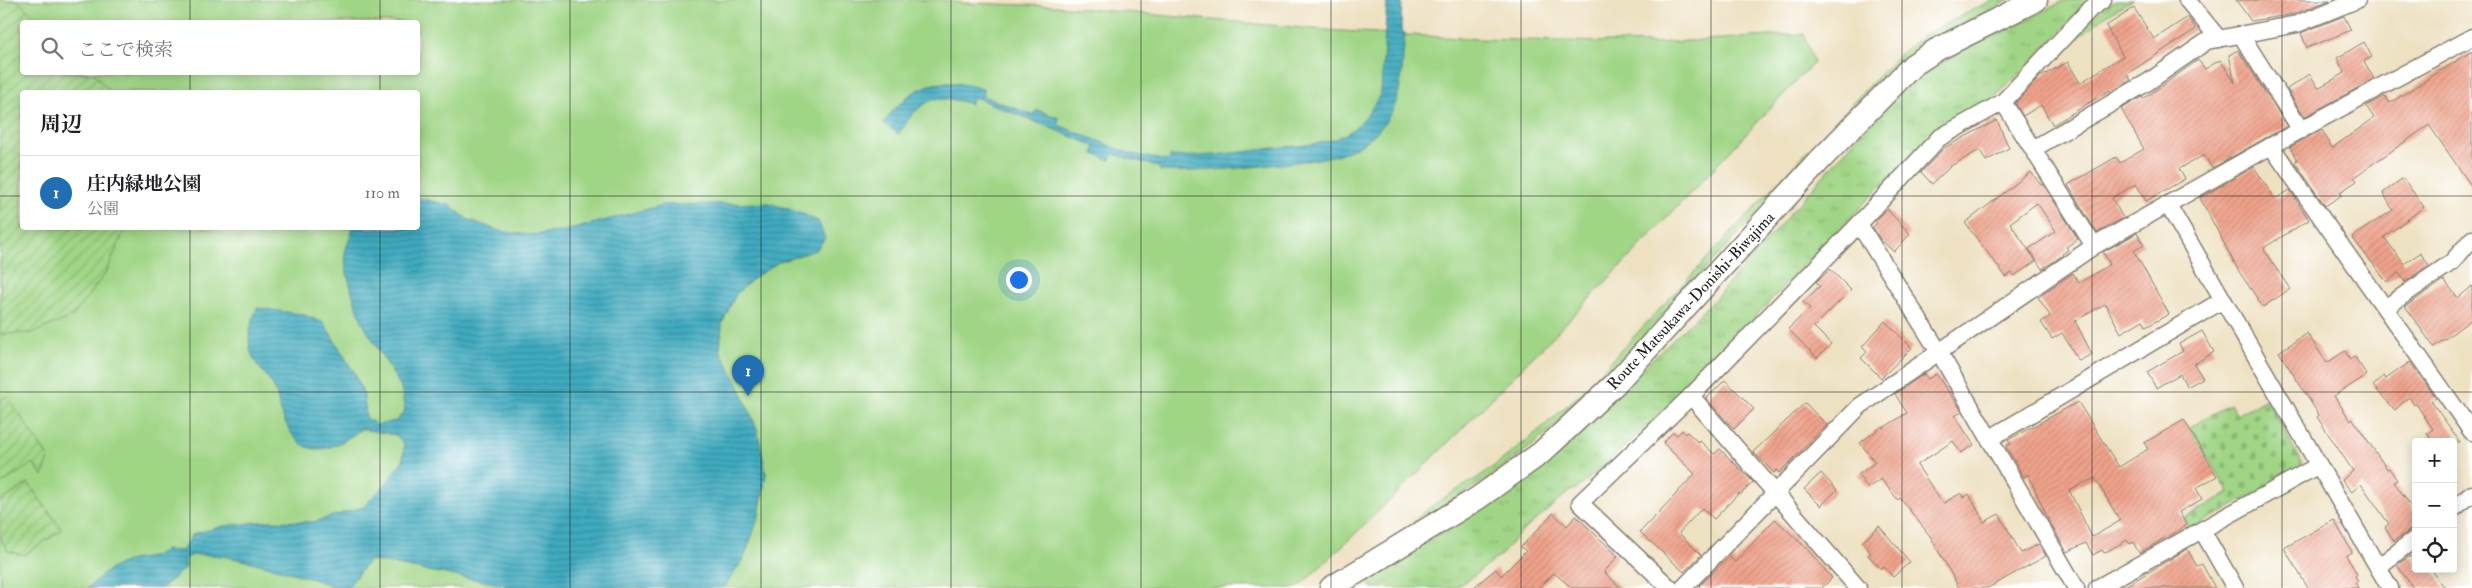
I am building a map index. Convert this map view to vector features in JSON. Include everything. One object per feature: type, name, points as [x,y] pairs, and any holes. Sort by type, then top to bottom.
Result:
[{"type":"main road","name":"Route Matsukawa-Donishi-Biwajima","points":[[1331,588],[1478,498],[1540,453],[1615,384],[1820,160],[1913,65],[1936,50],[2036,0]]},
{"type":"street","points":[[1670,588],[1580,503],[1691,396],[1859,224],[1939,138],[2003,102],[2090,9],[2103,0]]},
{"type":"street","points":[[2187,0],[2219,39]]},
{"type":"street","points":[[2033,149],[2148,82],[2207,41],[2297,24],[2357,0]]},
{"type":"street","points":[[2241,35],[2300,130]]},
{"type":"street","points":[[1683,588],[1860,406],[2094,246],[2271,146],[2472,37]]},
{"type":"street","points":[[2003,102],[2094,246]]},
{"type":"street","points":[[2271,146],[2472,432]]},
{"type":"street","points":[[2168,205],[2390,588]]},
{"type":"street","points":[[1859,224],[1938,352],[2076,588]]},
{"type":"street","points":[[2385,308],[2452,262],[2472,239]]},
{"type":"street","points":[[1989,439],[2223,300]]},
{"type":"street","points":[[1691,396],[1858,588]]},
{"type":"street","points":[[2097,588],[2319,465]]},
{"type":"street","points":[[2457,505],[2472,494]]},
{"type":"street","points":[[2202,530],[2235,588]]},
{"type":"street","points":[[2378,567],[2412,541]]},
{"type":"green space","points":[[0,0],[946,0],[962,3],[1056,6],[1326,30],[1476,39],[1655,43],[1804,34],[1814,62],[1496,395],[1365,525],[1298,588],[0,588]]},
{"type":"green space","points":[[0,0],[17,0],[38,20],[20,20],[20,75],[96,75],[108,90],[20,90],[20,230],[124,230],[107,271],[72,317],[32,333],[0,334]]},
{"type":"green space","points":[[1992,0],[2009,0],[1919,47],[1890,72],[1582,401],[1534,444],[1484,481],[1419,521],[1412,523],[1436,503],[1480,476],[1506,457],[1578,396],[1895,58],[1924,35]]},
{"type":"green space","points":[[2066,0],[2091,0],[2021,73],[1989,102],[1934,131],[1664,411],[1577,489],[1570,491],[1517,536],[1502,554],[1454,588],[1372,588],[1367,580],[1512,486],[1573,440],[1622,388],[1716,298],[1862,132],[1915,79],[1973,44],[1992,37]]},
{"type":"green space","points":[[2115,0],[2133,0],[2104,17],[2061,53],[2059,52],[2097,13]]},
{"type":"green space","points":[[7,396],[49,458],[43,476],[33,463],[0,485],[0,400]]},
{"type":"green space","points":[[2266,399],[2301,461],[2301,469],[2190,529],[2184,518],[2229,493],[2199,443],[2195,444],[2187,429],[2230,404],[2237,415]]},
{"type":"green space","points":[[28,483],[62,530],[24,555],[8,551],[0,538],[0,502]]},
{"type":"water","points":[[1387,0],[1402,0],[1401,31],[1405,33],[1403,64],[1395,106],[1387,119],[1372,136],[1350,150],[1333,156],[1306,161],[1240,168],[1160,171],[1159,167],[1113,154],[1110,160],[1094,154],[1095,146],[974,97],[970,104],[946,99],[928,102],[913,114],[899,134],[883,123],[915,91],[939,83],[952,83],[983,89],[983,96],[1033,115],[1037,110],[1059,118],[1058,125],[1131,154],[1169,161],[1170,156],[1222,154],[1331,140],[1349,132],[1359,124],[1381,93]]},
{"type":"water","points":[[420,198],[450,205],[467,219],[500,231],[531,235],[569,230],[662,205],[769,203],[801,213],[818,221],[825,238],[816,250],[779,262],[755,277],[736,294],[722,324],[720,350],[737,382],[758,431],[766,474],[759,516],[744,558],[724,588],[506,588],[505,585],[369,560],[347,588],[341,588],[260,564],[214,555],[196,555],[185,559],[186,567],[162,588],[88,588],[108,571],[125,562],[153,556],[165,550],[182,551],[193,534],[224,526],[268,521],[313,522],[363,507],[385,485],[403,460],[404,444],[396,435],[361,429],[348,439],[324,449],[313,449],[303,445],[287,425],[273,387],[254,359],[249,345],[250,330],[257,308],[302,314],[324,323],[355,374],[364,396],[366,417],[376,425],[396,421],[405,411],[401,387],[363,324],[346,269],[345,252],[352,230],[420,230]]},
{"type":"building","points":[[2236,0],[2330,0],[2294,14],[2251,21]]},
{"type":"building","points":[[2134,8],[2154,39],[2188,17],[2196,29],[2127,74],[2131,80],[2111,92],[2110,90],[2053,125],[2041,105],[2023,116],[2016,105],[2017,101],[2040,77],[2068,62],[2080,83],[2123,56],[2106,26]]},
{"type":"building","points":[[2344,16],[2351,30],[2307,48],[2301,33]]},
{"type":"building","points":[[2364,42],[2372,57],[2364,61],[2374,79],[2304,117],[2287,89],[2310,74],[2318,88],[2345,73],[2337,58]]},
{"type":"building","points":[[2238,50],[2287,126],[2212,168],[2204,155],[2179,169],[2185,179],[2146,201],[2136,184],[2112,198],[2123,218],[2097,233],[2068,185],[2116,157],[2120,163],[2144,149],[2121,109],[2142,97],[2143,99],[2198,60],[2205,69],[2220,60],[2235,83],[2229,55]]},
{"type":"building","points":[[2472,51],[2472,187],[2429,125],[2354,177],[2357,181],[2340,192],[2342,195],[2325,206],[2295,162],[2297,160],[2290,147],[2322,130],[2332,148],[2374,118],[2366,106],[2385,96],[2390,103]]},
{"type":"building","points":[[1997,120],[2009,148],[1986,161],[1980,150],[1951,166],[1932,184],[1921,172],[1944,148]]},
{"type":"building","points":[[2254,167],[2275,199],[2290,190],[2309,220],[2265,247],[2264,250],[2290,289],[2263,307],[2238,270],[2200,198]]},
{"type":"building","points":[[2031,172],[2041,185],[2043,184],[2078,239],[2066,247],[2068,250],[2063,255],[2042,269],[2029,249],[2056,231],[2037,203],[2010,223],[2036,261],[2014,276],[2012,273],[2006,277],[1965,223]]},
{"type":"building","points":[[2403,178],[2424,207],[2384,237],[2404,264],[2420,253],[2429,265],[2405,282],[2399,273],[2387,282],[2352,237],[2393,210],[2383,193]]},
{"type":"building","points":[[1887,209],[1910,234],[1894,252],[1880,239],[1873,227],[1877,223],[1875,221]]},
{"type":"building","points":[[2137,233],[2144,245],[2134,251],[2169,314],[2146,327],[2143,320],[2121,333],[2105,304],[2075,321],[2092,354],[2079,361],[2062,333],[2052,339],[2041,322],[2050,316],[2038,297],[2073,273],[2079,283],[2110,264],[2103,252]]},
{"type":"building","points":[[1830,269],[1851,290],[1814,327],[1831,344],[1817,358],[1788,329],[1810,308],[1803,302],[1820,286],[1816,282]]},
{"type":"building","points":[[2444,280],[2458,298],[2472,286],[2472,319],[2434,347],[2405,307]]},
{"type":"building","points":[[1885,321],[1912,348],[1881,378],[1861,358],[1867,352],[1862,347]]},
{"type":"building","points":[[2202,331],[2214,352],[2194,364],[2203,378],[2187,387],[2180,374],[2156,388],[2147,372],[2183,351],[2179,344]]},
{"type":"building","points":[[2307,333],[2327,363],[2345,351],[2350,359],[2354,356],[2367,375],[2334,396],[2351,421],[2353,419],[2387,469],[2389,468],[2397,480],[2394,482],[2412,507],[2412,529],[2394,541],[2385,527],[2389,524],[2361,484],[2352,492],[2342,480],[2353,471],[2317,417],[2319,415],[2279,352]]},
{"type":"building","points":[[2410,362],[2436,398],[2431,401],[2460,442],[2457,442],[2457,438],[2430,438],[2427,433],[2433,429],[2409,397],[2395,410],[2373,386],[2384,376],[2386,379]]},
{"type":"building","points":[[1924,374],[1928,379],[1936,374],[1962,411],[1955,416],[1974,445],[1961,453],[1953,441],[1917,465],[1941,501],[1944,503],[1961,493],[1963,498],[1969,494],[1984,522],[1999,514],[2021,553],[2039,544],[2046,556],[1988,588],[1959,588],[1930,536],[1900,498],[1898,500],[1881,479],[1868,488],[1858,475],[1875,462],[1860,443],[1882,426],[1883,428],[1907,413],[1895,394]]},
{"type":"building","points":[[1725,380],[1754,409],[1734,429],[1706,399]]},
{"type":"building","points":[[2078,402],[2119,467],[2148,449],[2144,443],[2184,420],[2217,476],[2196,488],[2202,499],[2179,512],[2187,525],[2139,553],[2133,542],[2130,544],[2127,540],[2104,553],[2102,550],[2093,555],[2086,543],[2067,552],[2049,521],[2028,474],[2024,477],[2006,446],[2011,444],[2008,440]],"holes":[[[2095,478],[2120,521],[2092,537],[2069,490]]]},
{"type":"building","points":[[1805,403],[1827,425],[1779,473],[1777,470],[1774,473],[1753,452]]},
{"type":"building","points":[[1682,430],[1699,443],[1700,441],[1714,454],[1720,449],[1753,482],[1740,495],[1739,493],[1714,519],[1702,508],[1679,533],[1701,555],[1684,572],[1640,532],[1695,474],[1663,443],[1673,432],[1677,435]]},
{"type":"building","points":[[1821,473],[1837,490],[1821,506],[1804,489]]},
{"type":"building","points":[[1553,513],[1567,526],[1576,516],[1618,556],[1604,572],[1621,588],[1572,588],[1554,573],[1539,588],[1473,588],[1496,569],[1501,576],[1526,551],[1521,547]]},
{"type":"building","points":[[1775,519],[1806,548],[1832,578],[1822,588],[1701,588],[1699,586],[1729,557],[1735,562]]},
{"type":"building","points":[[2334,520],[2352,552],[2346,555],[2357,574],[2355,576],[2358,581],[2355,582],[2358,588],[2308,588],[2284,548]]},
{"type":"building","points":[[1879,526],[1910,562],[1893,577],[1883,566],[1881,569],[1868,555],[1871,553],[1862,542]]},
{"type":"building","points":[[2187,549],[2197,566],[2202,564],[2215,588],[2122,588]]},
{"type":"building","points":[[2410,556],[2412,558],[2412,573],[2434,573],[2445,588],[2413,588],[2397,565]]},
{"type":"place","name":"庄内緑地公園","points":[[748,396]]}]
